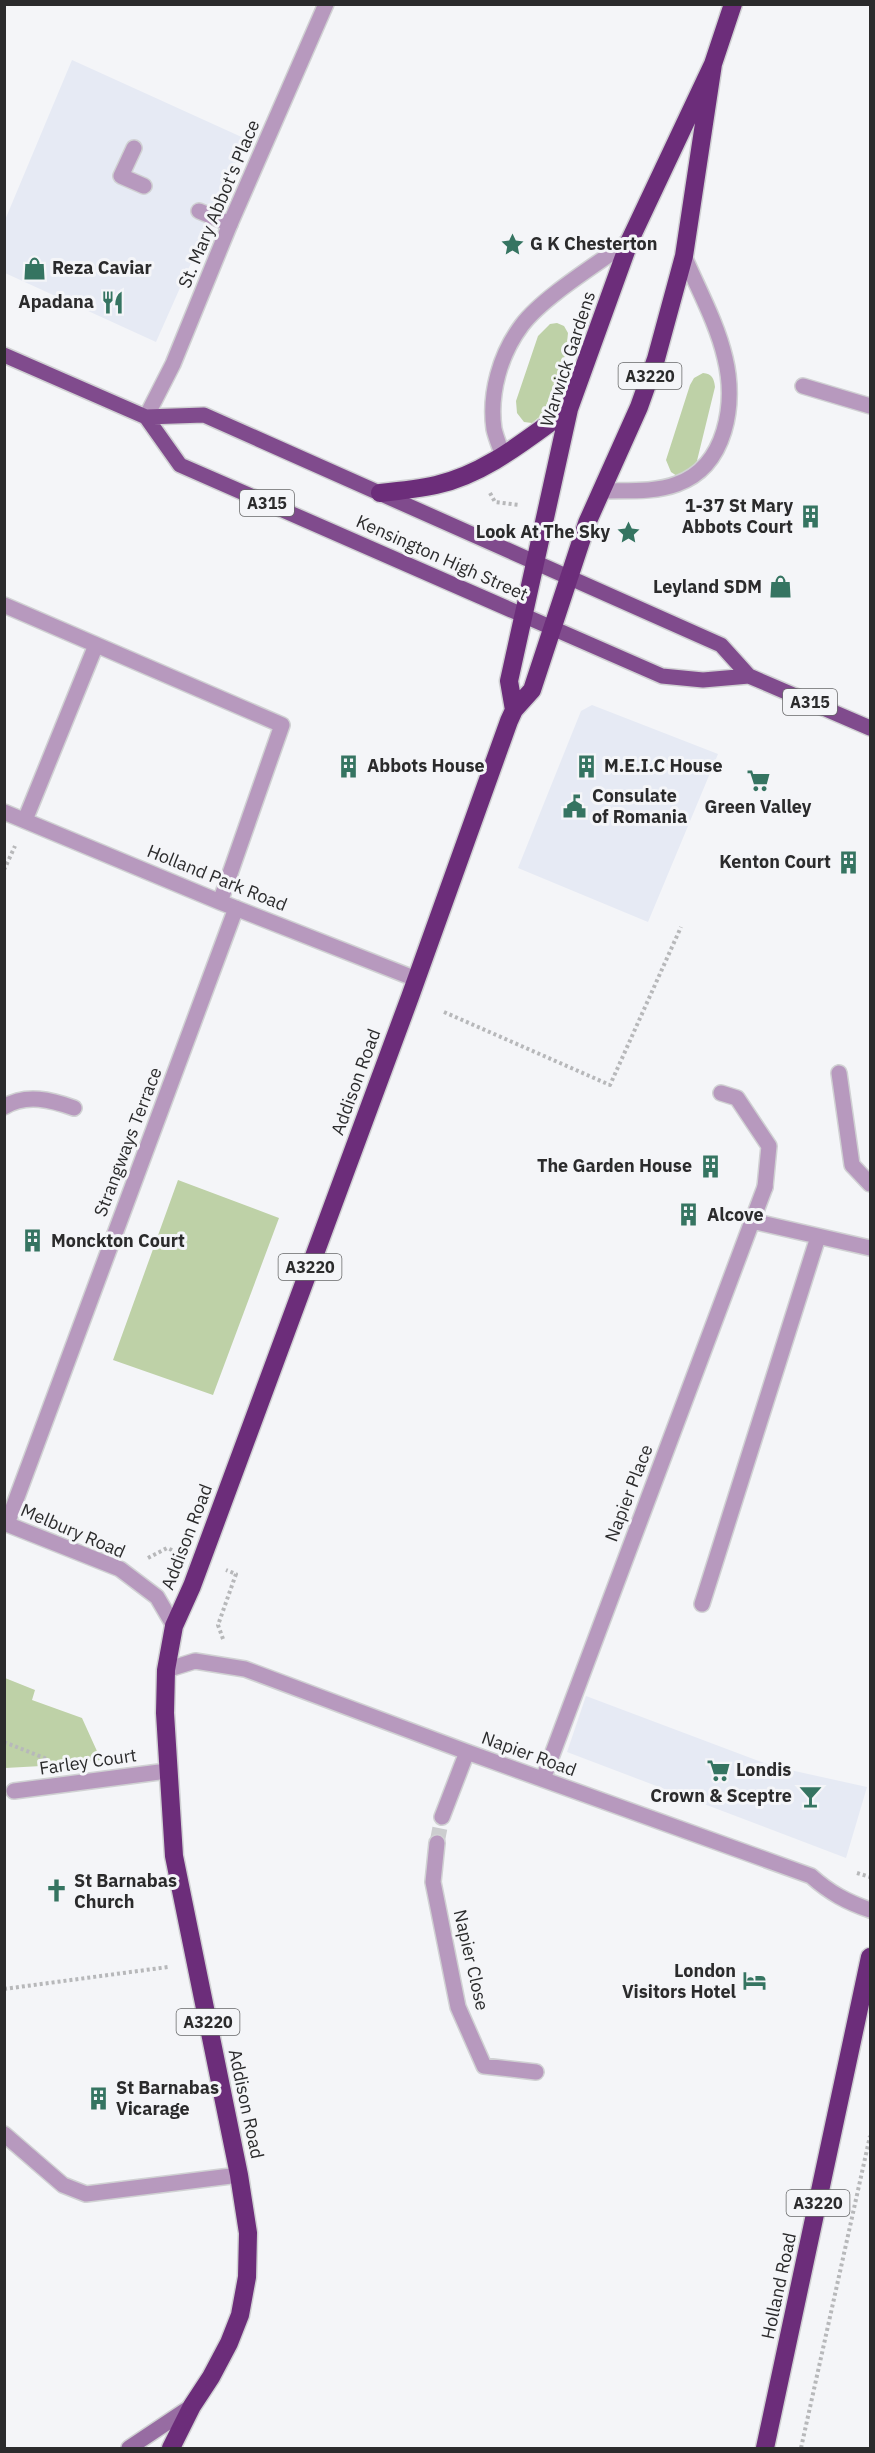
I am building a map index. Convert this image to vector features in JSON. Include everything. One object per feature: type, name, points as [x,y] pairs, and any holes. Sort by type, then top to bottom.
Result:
[{"type":"highway","name":"Warwick Gardens","points":[[524,615],[569,410],[630,240],[713,64],[733,4]]},
{"type":"highway","name":"Warwick Gardens","points":[[552,628],[600,491],[639,407],[656,358],[684,256],[713,64]]},
{"type":"highway","points":[[380,494],[437,485],[462,477],[503,456],[569,410]]},
{"type":"highway","name":"Addison Road","points":[[514,710],[509,681],[524,615]]},
{"type":"highway","name":"Addison Road","points":[[171,2448],[192,2406],[212,2378],[240,2315],[247,2277],[248,2233],[239,2175],[174,1856],[165,1713],[166,1670],[174,1626],[192,1586],[514,710],[532,690],[552,628]]},
{"type":"highway","name":"Holland Road","points":[[765,2448],[870,1957]]},
{"type":"main road","name":"Kensington High Street","points":[[4,355],[146,417],[204,416],[721,645],[749,676],[870,728]]},
{"type":"main road","name":"Kensington High Street","points":[[146,417],[180,465],[662,676],[703,680],[749,676]]},
{"type":"street","name":"St. Mary Abbot's Place","points":[[146,417],[173,364],[230,224],[326,4]]},
{"type":"street","points":[[134,147],[122,176],[144,186]]},
{"type":"street","points":[[199,211],[230,224]]},
{"type":"street","name":"Warwick Gardens","points":[[503,456],[494,431],[492,404],[498,373],[509,346],[523,324],[546,302],[630,240]]},
{"type":"street","points":[[600,491],[652,489],[678,484],[698,472],[714,456],[724,432],[728,407],[725,358],[716,330],[684,256]]},
{"type":"street","points":[[803,386],[870,406]]},
{"type":"street","points":[[4,605],[282,725],[220,902]]},
{"type":"street","points":[[25,820],[96,645]]},
{"type":"street","name":"Holland Park Road","points":[[4,812],[220,902],[416,979]]},
{"type":"street","name":"Strangways Terrace","points":[[6,1524],[236,908]]},
{"type":"street","points":[[839,1072],[852,1165],[870,1184]]},
{"type":"street","name":"Napier Place","points":[[543,1779],[765,1187],[769,1146],[737,1098],[721,1093]]},
{"type":"street","points":[[4,1107],[12,1102],[48,1099],[74,1108]]},
{"type":"street","points":[[752,1221],[870,1248]]},
{"type":"street","points":[[702,1604],[818,1237]]},
{"type":"street","name":"Melbury Road","points":[[6,1524],[120,1569],[158,1597],[174,1626]]},
{"type":"street","name":"Napier Road","points":[[166,1670],[195,1661],[245,1669],[811,1876],[829,1892],[870,1910]]},
{"type":"street","points":[[442,1817],[467,1752]]},
{"type":"street","name":"Farley Court","points":[[14,1791],[167,1771]]},
{"type":"street","name":"Napier Close","points":[[437,1843],[433,1882],[458,2007],[462,2017],[484,2066],[536,2072]]},
{"type":"street","points":[[4,2134],[63,2186],[86,2194],[239,2175]]},
{"type":"street","name":"Addison Road","points":[[129,2448],[192,2406]]},
{"type":"path","points":[[486,486],[495,502],[527,506]]},
{"type":"path","points":[[444,1012],[610,1085],[681,927]]},
{"type":"path","points":[[146,1559],[167,1548],[182,1554]]},
{"type":"path","points":[[216,1566],[236,1574],[218,1625],[225,1643]]},
{"type":"path","points":[[4,1989],[196,1963]]},
{"type":"path","points":[[801,2448],[870,2136]]},
{"type":"shaded area","points":[[72,60],[246,139],[156,342],[5,273],[5,220]]},
{"type":"shaded area","points":[[592,705],[718,754],[648,922],[518,868],[581,711]]},
{"type":"shaded area","points":[[586,1696],[772,1766],[867,1787],[846,1858],[567,1752]]},
{"type":"green space","points":[[557,323],[564,326],[568,333],[566,353],[543,414],[532,423],[524,422],[517,413],[516,401],[538,336],[550,324]]},
{"type":"green space","points":[[703,373],[712,377],[715,387],[695,469],[677,476],[671,472],[666,460],[690,385],[694,378]]},
{"type":"green space","points":[[178,1180],[279,1218],[213,1395],[113,1360]]},
{"type":"green space","points":[[5,1678],[35,1690],[32,1700],[82,1718],[101,1760],[5,1768]]},
{"type":"tunnel","points":[[437,1843],[442,1817]]},
{"type":"place","name":"G K Chesterton","points":[[512,244]]},
{"type":"place","name":"Reza Caviar","points":[[34,268]]},
{"type":"place","name":"Apadana","points":[[112,302]]},
{"type":"place","name":"1-37 St Mary Abbots Court","points":[[811,516]]},
{"type":"place","name":"Look At The Sky","points":[[628,532]]},
{"type":"place","name":"Leyland SDM","points":[[780,587]]},
{"type":"place","name":"Abbots House","points":[[349,766]]},
{"type":"place","name":"M.E.I.C House","points":[[586,766]]},
{"type":"place","name":"Green Valley","points":[[758,781]]},
{"type":"place","name":"Consulate of Romania","points":[[574,806]]},
{"type":"place","name":"Kenton Court","points":[[849,862]]},
{"type":"place","name":"The Garden House","points":[[710,1166]]},
{"type":"place","name":"Alcove","points":[[689,1215]]},
{"type":"place","name":"Monckton Court","points":[[33,1241]]},
{"type":"place","name":"Londis","points":[[718,1770]]},
{"type":"place","name":"Crown & Sceptre","points":[[810,1796]]},
{"type":"place","name":"St Barnabas Church","points":[[56,1891]]},
{"type":"place","name":"London Visitors Hotel","points":[[754,1981]]},
{"type":"place","name":"St Barnabas Vicarage","points":[[98,2098]]}]
